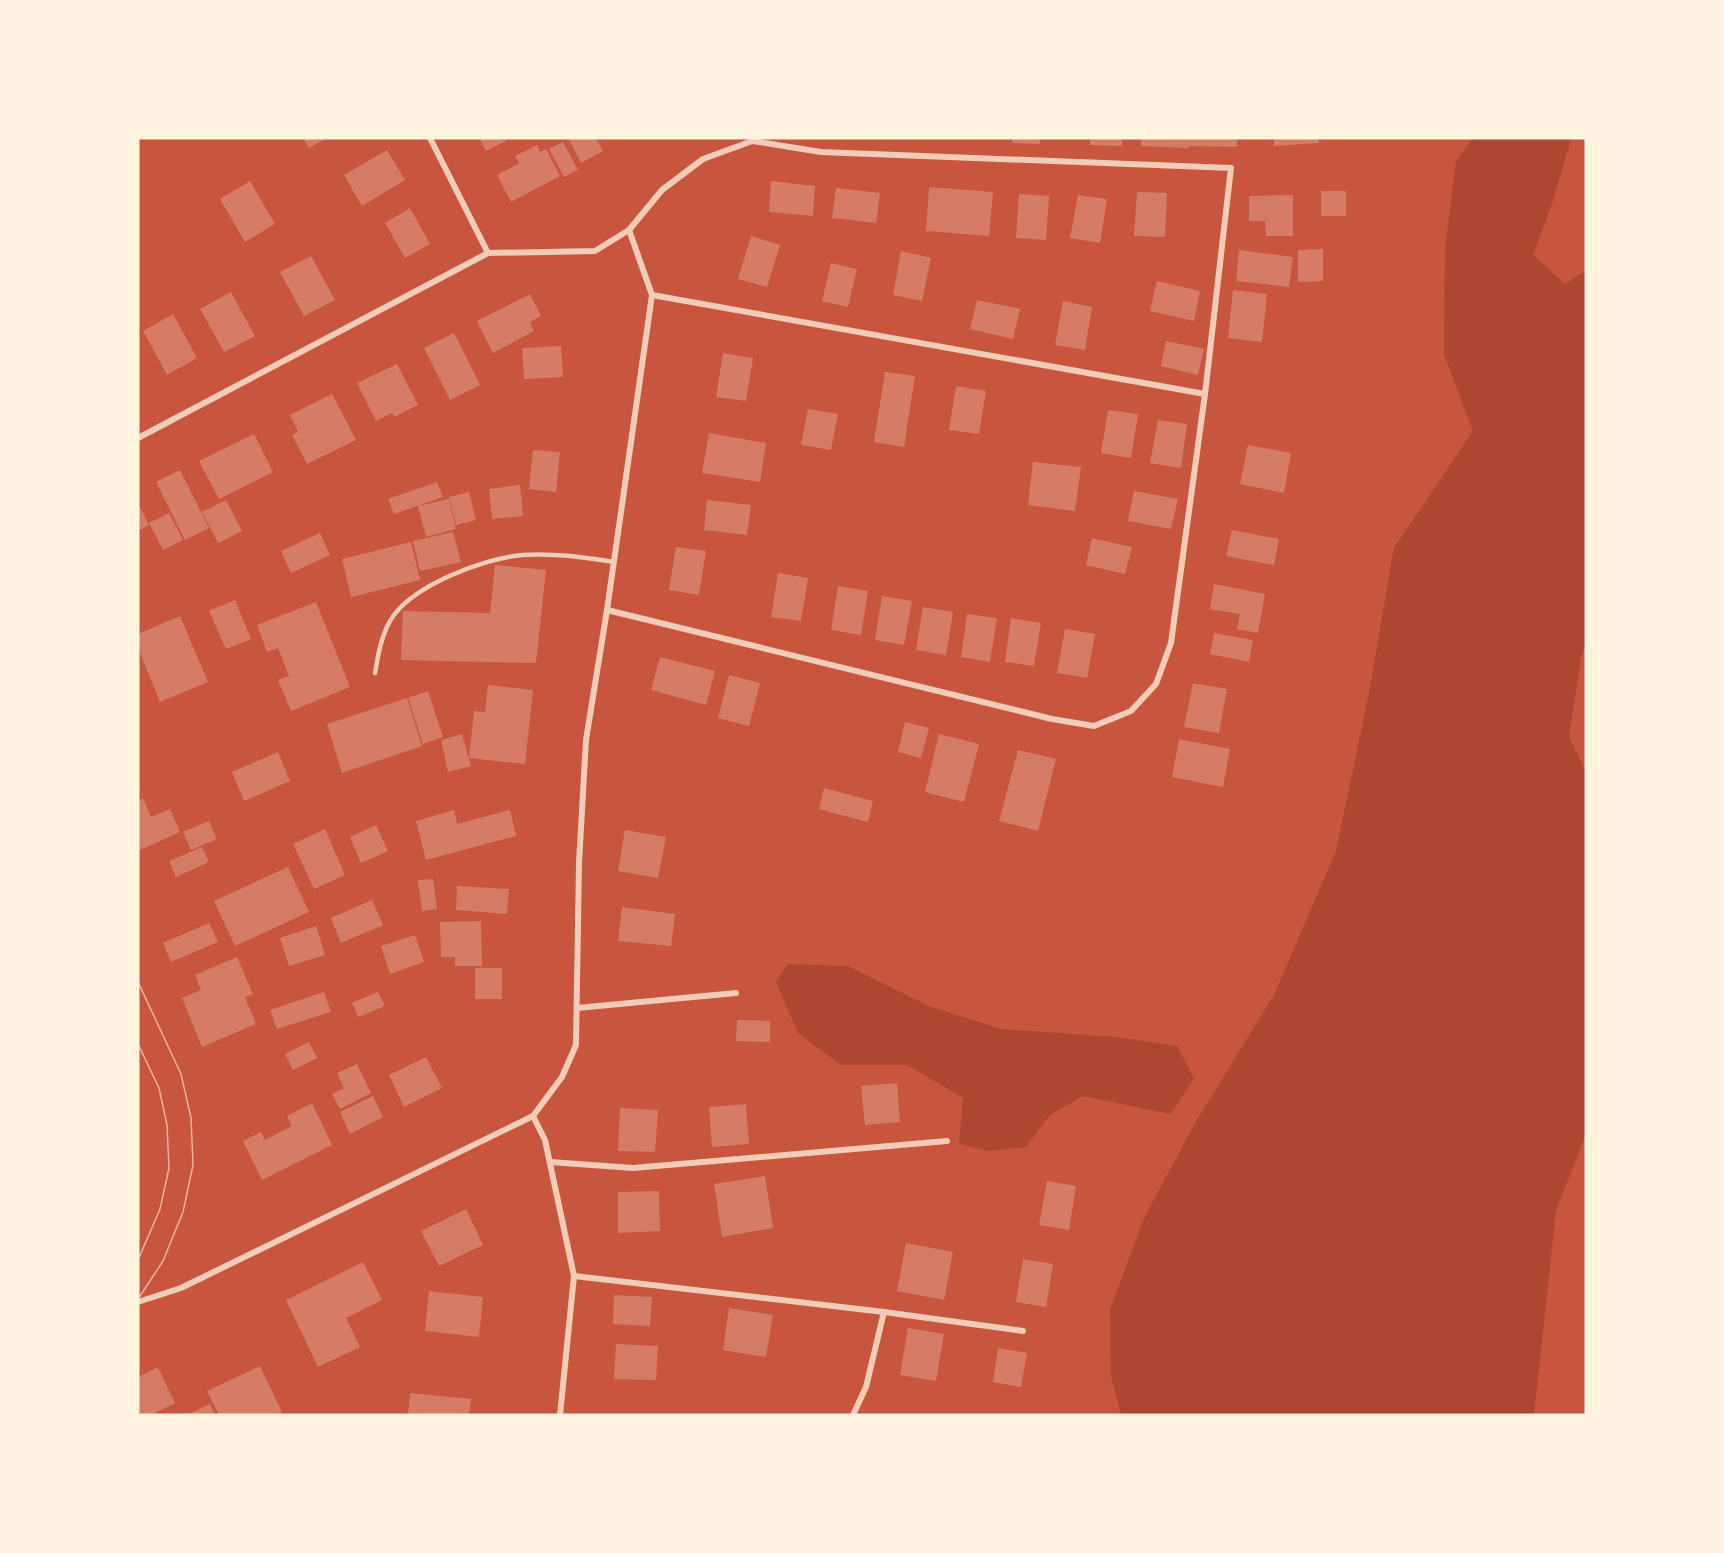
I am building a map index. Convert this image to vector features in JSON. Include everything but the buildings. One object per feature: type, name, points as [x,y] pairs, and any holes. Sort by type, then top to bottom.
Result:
[{"type":"street","points":[[430,138],[488,253]]},
{"type":"street","points":[[138,438],[488,253],[596,250],[629,230],[662,190],[703,159],[755,140],[821,152],[1231,168],[1205,394],[1171,642],[1156,684],[1131,711],[1094,726],[1052,719],[607,610]]},
{"type":"street","points":[[138,1302],[181,1288],[533,1116],[562,1077],[576,1045],[579,863],[586,740],[652,295],[629,230]]},
{"type":"street","points":[[652,295],[1205,394]]},
{"type":"street","points":[[577,1008],[736,993]]},
{"type":"street","points":[[533,1116],[545,1140],[573,1276],[560,1415]]},
{"type":"street","points":[[550,1162],[633,1168],[947,1141]]},
{"type":"street","points":[[573,1276],[1023,1330]]},
{"type":"street","points":[[853,1415],[866,1387],[884,1312]]},
{"type":"lane","points":[[375,673],[381,641],[391,619],[405,603],[439,580],[486,563],[522,555],[570,555],[614,562]]},
{"type":"shaded area","points":[[1473,138],[1571,138],[1553,201],[1533,255],[1565,284],[1586,270],[1586,643],[1581,658],[1569,737],[1586,772],[1586,1134],[1556,1211],[1534,1415],[1121,1415],[1111,1376],[1110,1310],[1144,1218],[1195,1123],[1274,995],[1336,851],[1368,698],[1394,548],[1473,431],[1444,354],[1445,249],[1456,161]]},
{"type":"shaded area","points":[[788,964],[848,966],[929,1006],[1001,1029],[1116,1037],[1177,1046],[1194,1078],[1171,1114],[1083,1096],[1050,1115],[1026,1147],[988,1151],[959,1144],[963,1098],[907,1065],[841,1065],[798,1033],[776,982]]},
{"type":"tram line","points":[[138,982],[181,1074],[191,1118],[193,1165],[183,1212],[163,1261],[138,1299]]},
{"type":"tram line","points":[[138,1044],[159,1088],[167,1125],[169,1168],[160,1209],[138,1260]]}]
